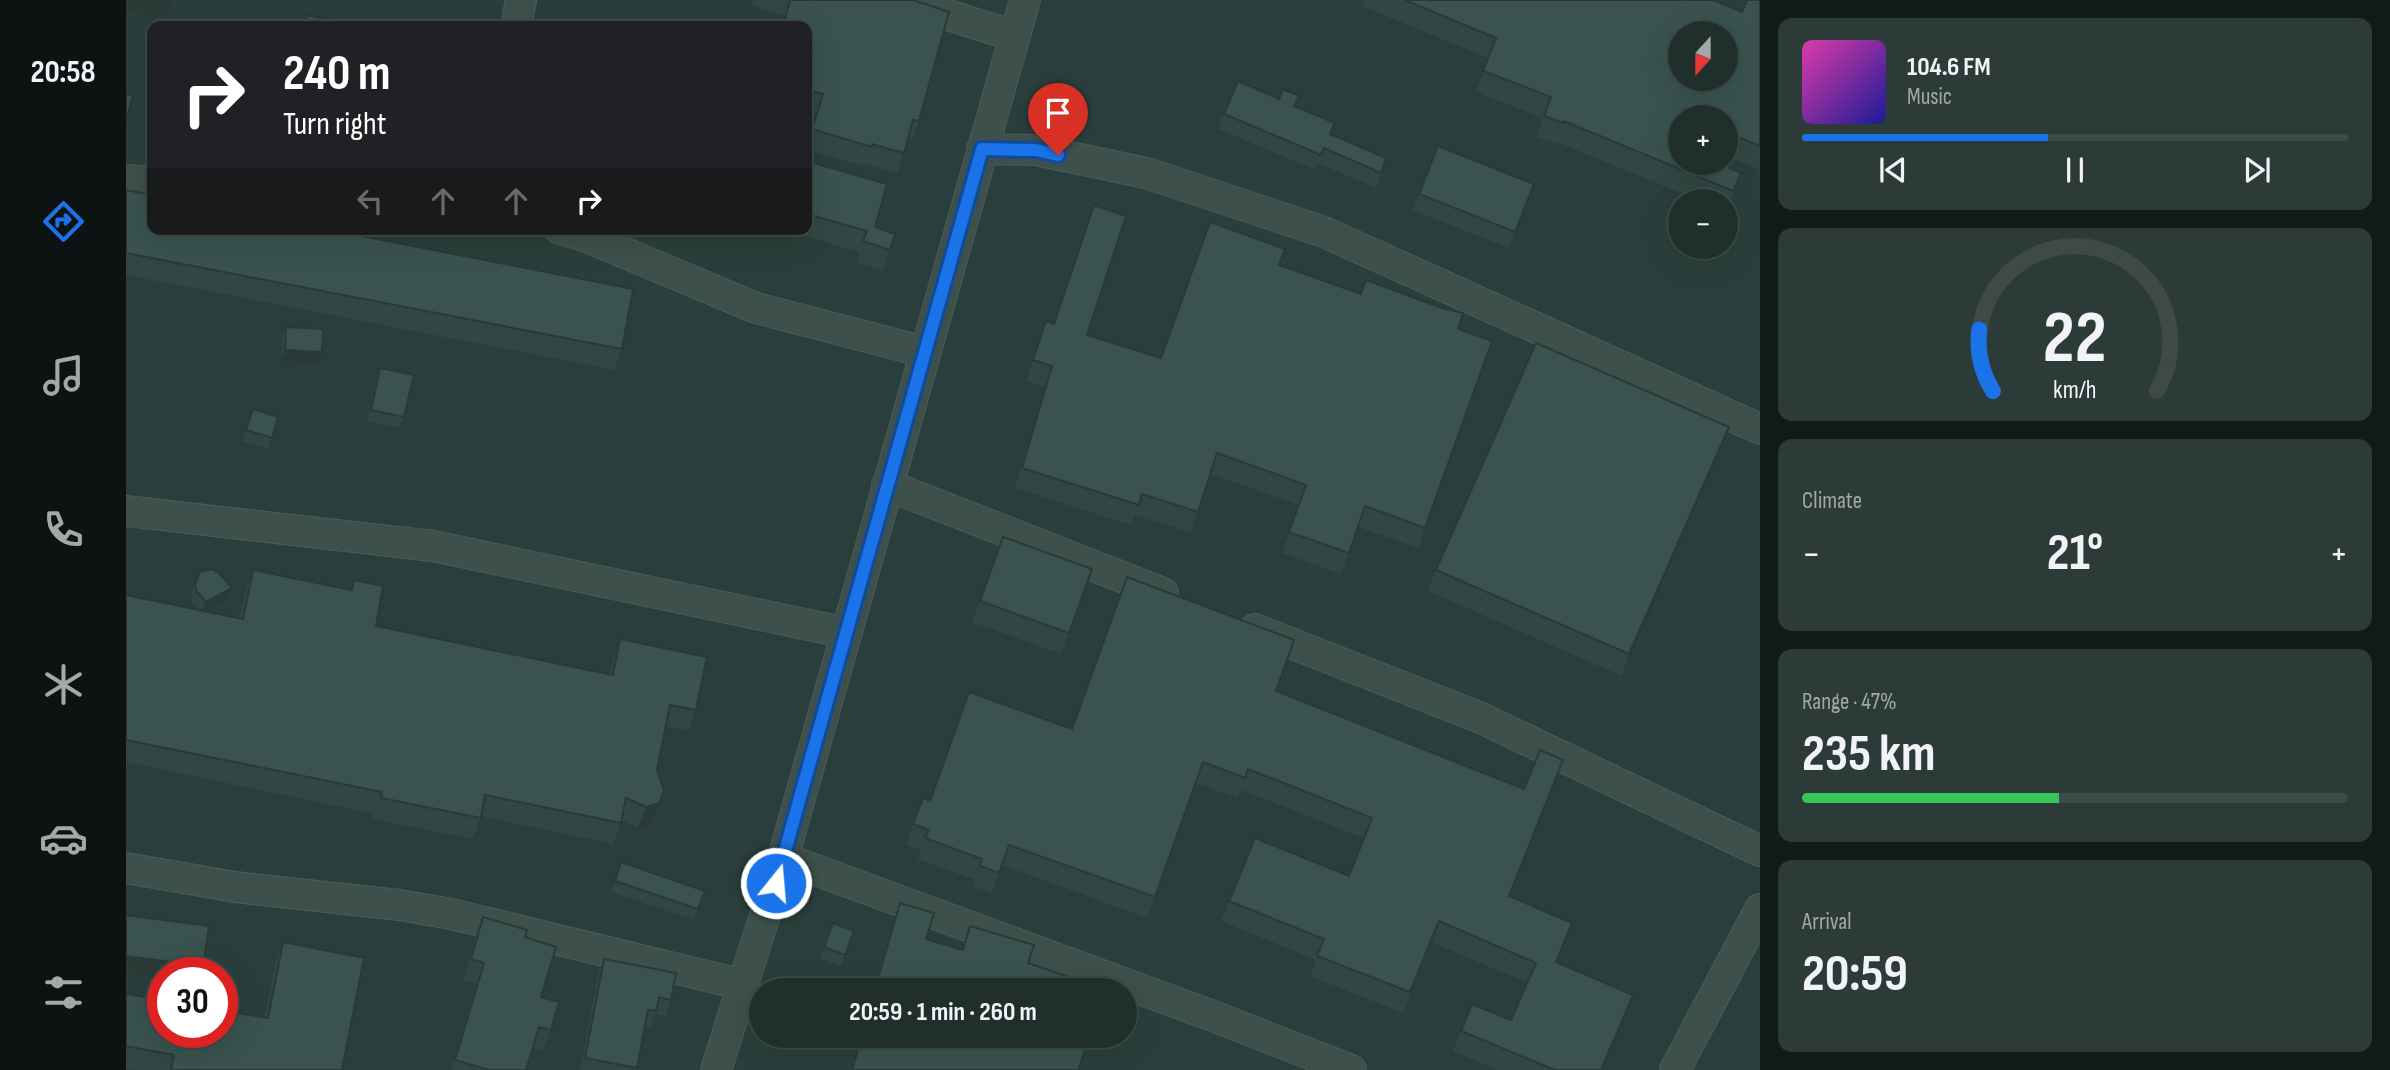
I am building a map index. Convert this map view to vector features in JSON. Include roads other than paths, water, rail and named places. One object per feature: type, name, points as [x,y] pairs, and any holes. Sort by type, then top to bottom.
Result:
[{"type":"street","points":[[517,21],[521,0]]},
{"type":"street","points":[[901,0],[1014,36]]},
{"type":"street","points":[[716,1070],[783,858],[1025,0]]},
{"type":"street","points":[[982,149],[1036,150],[1146,173],[1324,232],[1760,429]]},
{"type":"street","points":[[126,180],[147,182]]},
{"type":"street","points":[[580,235],[756,308],[925,352]]},
{"type":"street","points":[[887,485],[1184,601]]},
{"type":"street","points":[[126,511],[433,546],[847,633]]},
{"type":"street","points":[[1235,621],[1481,718],[1760,851]]},
{"type":"street","points":[[783,858],[1213,1016],[1351,1070]]},
{"type":"street","points":[[126,868],[235,887],[400,905],[451,914],[744,985]]},
{"type":"street","points":[[1675,1070],[1760,909]]}]
